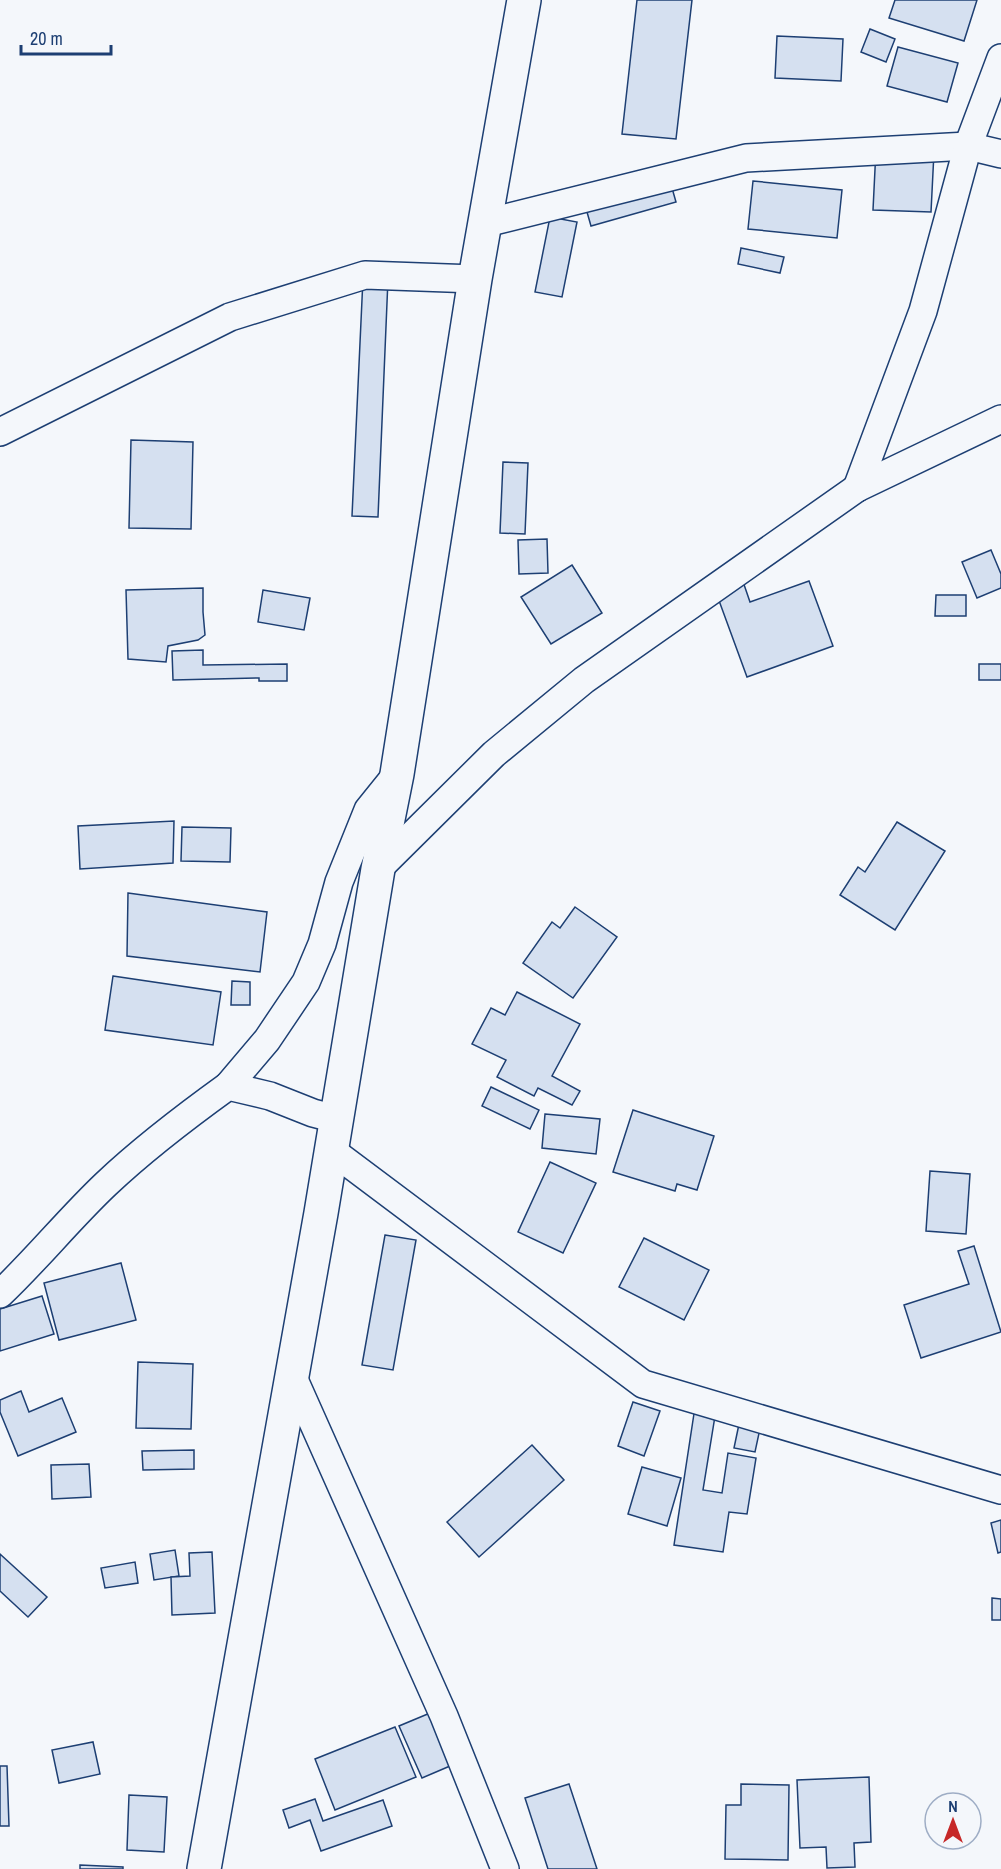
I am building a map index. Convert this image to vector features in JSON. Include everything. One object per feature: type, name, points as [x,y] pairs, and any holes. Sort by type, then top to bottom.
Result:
[{"type":"main road","points":[[204,1869],[396,774],[476,279],[524,0]]},
{"type":"street","points":[[857,488],[923,311],[968,146],[1001,58]]},
{"type":"street","points":[[486,223],[746,158],[968,146],[1001,154]]},
{"type":"street","points":[[0,432],[230,317],[365,275],[476,279]]},
{"type":"street","points":[[378,869],[494,754],[584,680],[857,488],[1001,419]]},
{"type":"street","points":[[0,1294],[104,1186],[163,1133],[228,1086],[267,1040],[306,982],[322,944],[339,882],[368,810],[396,774]]},
{"type":"street","points":[[228,1086],[270,1096],[313,1113],[334,1134],[643,1384],[1001,1490]]},
{"type":"street","points":[[292,1376],[444,1716],[505,1869]]},
{"type":"building","points":[[637,0],[692,0],[676,139],[622,134]]},
{"type":"building","points":[[895,0],[977,0],[964,41],[889,18]]},
{"type":"building","points":[[870,29],[895,39],[886,62],[861,52]]},
{"type":"building","points":[[777,36],[843,39],[841,81],[775,78]]},
{"type":"building","points":[[898,47],[958,63],[947,102],[887,86]]},
{"type":"building","points":[[876,149],[934,152],[931,212],[873,210]]},
{"type":"building","points":[[670,181],[676,202],[591,226],[585,205]]},
{"type":"building","points":[[753,181],[842,190],[837,238],[748,229]]},
{"type":"building","points":[[550,217],[577,222],[562,297],[535,292]]},
{"type":"building","points":[[741,248],[784,257],[780,273],[738,264]]},
{"type":"building","points":[[363,278],[388,279],[378,517],[352,516]]},
{"type":"building","points":[[131,440],[193,442],[191,529],[129,528]]},
{"type":"building","points":[[503,462],[528,463],[525,534],[500,533]]},
{"type":"building","points":[[547,539],[548,573],[519,574],[518,540]]},
{"type":"building","points":[[991,550],[1001,574],[1001,588],[977,598],[962,562]]},
{"type":"building","points":[[572,565],[602,613],[551,644],[521,597]]},
{"type":"building","points":[[738,567],[750,602],[809,581],[833,646],[747,677],[710,576]]},
{"type":"building","points":[[203,588],[205,635],[198,640],[168,646],[166,662],[128,659],[126,590]]},
{"type":"building","points":[[263,590],[310,598],[304,630],[258,622]]},
{"type":"building","points":[[936,595],[966,595],[966,616],[935,616]]},
{"type":"building","points":[[203,650],[203,665],[287,664],[287,681],[259,681],[259,678],[173,680],[172,651]]},
{"type":"building","points":[[979,664],[1001,664],[1001,680],[979,680]]},
{"type":"building","points":[[174,821],[173,863],[80,869],[78,826]]},
{"type":"building","points":[[897,822],[945,851],[895,930],[840,895],[858,867],[865,872]]},
{"type":"building","points":[[182,827],[231,828],[230,862],[181,861]]},
{"type":"building","points":[[128,893],[267,912],[260,972],[127,956]]},
{"type":"building","points":[[575,907],[617,937],[573,998],[523,963],[552,922],[560,928]]},
{"type":"building","points":[[113,976],[221,992],[213,1045],[105,1030]]},
{"type":"building","points":[[232,981],[250,982],[250,1005],[231,1005]]},
{"type":"building","points":[[517,992],[580,1024],[552,1076],[580,1091],[572,1105],[538,1088],[534,1096],[497,1077],[506,1060],[472,1044],[491,1008],[505,1015]]},
{"type":"building","points":[[491,1087],[539,1110],[530,1129],[482,1106]]},
{"type":"building","points":[[633,1110],[714,1136],[697,1190],[677,1184],[675,1191],[613,1172]]},
{"type":"building","points":[[545,1114],[600,1119],[596,1154],[542,1148]]},
{"type":"building","points":[[550,1162],[596,1183],[563,1253],[518,1232]]},
{"type":"building","points":[[930,1171],[970,1174],[966,1234],[926,1231]]},
{"type":"building","points":[[385,1235],[416,1240],[393,1370],[362,1365]]},
{"type":"building","points":[[644,1238],[709,1270],[684,1320],[619,1287]]},
{"type":"building","points":[[974,1246],[1001,1332],[921,1358],[904,1305],[969,1284],[958,1251]]},
{"type":"building","points":[[121,1263],[136,1320],[59,1340],[44,1283]]},
{"type":"building","points":[[42,1296],[54,1334],[0,1351],[0,1309]]},
{"type":"building","points":[[138,1362],[193,1364],[191,1429],[136,1428]]},
{"type":"building","points":[[21,1391],[29,1412],[62,1398],[76,1432],[18,1456],[0,1412],[0,1400]]},
{"type":"building","points":[[633,1402],[660,1411],[644,1456],[618,1446]]},
{"type":"building","points":[[743,1405],[764,1410],[755,1452],[734,1448]]},
{"type":"building","points":[[695,1407],[716,1410],[703,1490],[722,1493],[728,1453],[756,1458],[747,1514],[729,1512],[723,1552],[674,1545]]},
{"type":"building","points":[[532,1445],[564,1480],[479,1557],[447,1522]]},
{"type":"building","points":[[194,1450],[194,1469],[143,1470],[142,1451]]},
{"type":"building","points":[[89,1464],[91,1497],[52,1499],[51,1465]]},
{"type":"building","points":[[642,1467],[681,1478],[667,1526],[628,1514]]},
{"type":"building","points":[[1001,1520],[1001,1552],[998,1553],[991,1523]]},
{"type":"building","points":[[175,1550],[179,1576],[154,1580],[150,1554]]},
{"type":"building","points":[[212,1552],[215,1613],[172,1615],[171,1577],[190,1576],[189,1553]]},
{"type":"building","points":[[0,1554],[47,1597],[28,1617],[0,1591]]},
{"type":"building","points":[[135,1562],[138,1583],[105,1588],[101,1568]]},
{"type":"building","points":[[992,1598],[1001,1599],[1001,1620],[992,1620]]},
{"type":"building","points":[[442,1708],[464,1760],[422,1778],[399,1726]]},
{"type":"building","points":[[395,1727],[416,1777],[335,1810],[315,1759]]},
{"type":"building","points":[[93,1742],[100,1774],[59,1783],[52,1750]]},
{"type":"building","points":[[0,1766],[7,1766],[9,1826],[0,1826]]},
{"type":"building","points":[[869,1777],[871,1842],[854,1843],[855,1867],[827,1868],[826,1847],[800,1848],[797,1780]]},
{"type":"building","points":[[569,1784],[597,1869],[548,1869],[525,1798]]},
{"type":"building","points":[[741,1784],[789,1785],[788,1860],[725,1859],[726,1805],[741,1805]]},
{"type":"building","points":[[129,1795],[167,1797],[164,1852],[127,1850]]},
{"type":"building","points":[[315,1799],[323,1821],[383,1800],[392,1826],[321,1851],[310,1820],[289,1828],[283,1810]]},
{"type":"building","points":[[80,1865],[123,1867],[123,1869],[80,1869]]}]
